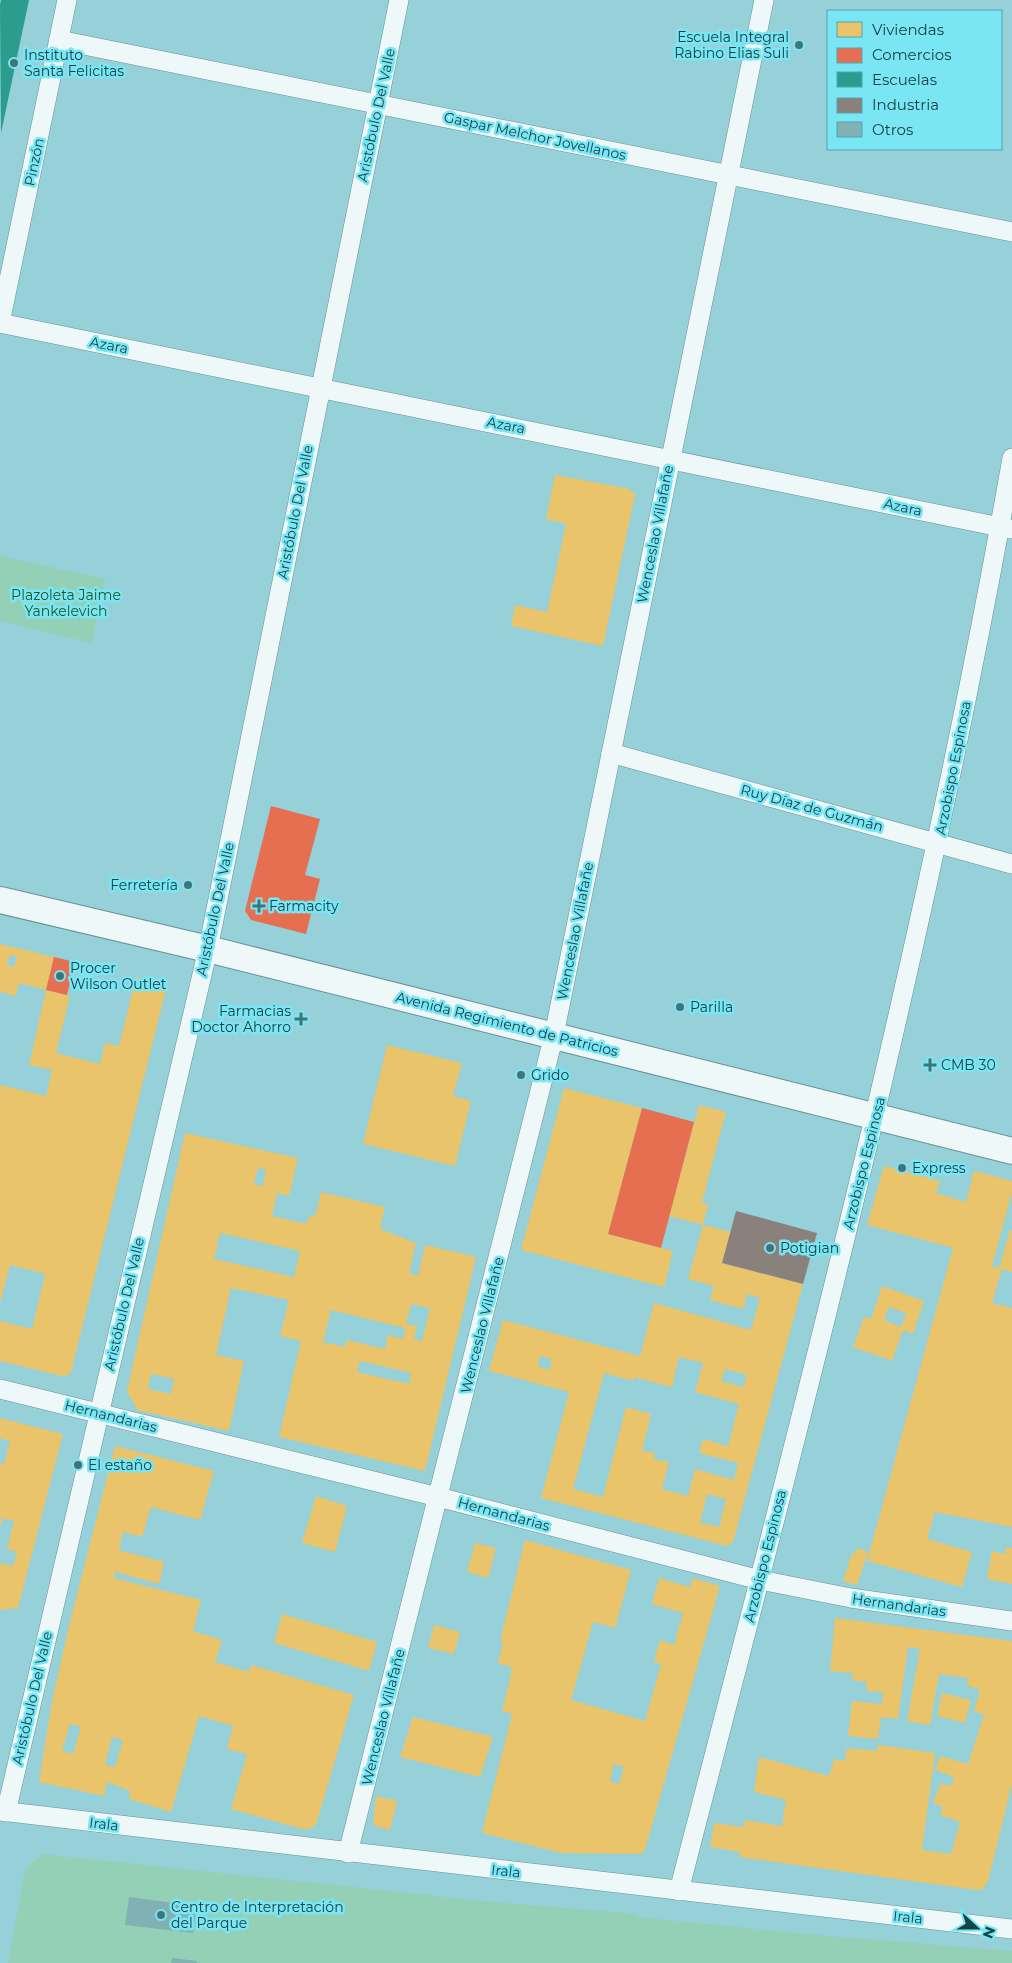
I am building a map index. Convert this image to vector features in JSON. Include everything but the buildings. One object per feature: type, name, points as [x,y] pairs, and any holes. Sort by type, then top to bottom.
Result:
[{"type":"main road","name":"Avenida Regimiento de Patricios","points":[[0,900],[208,949],[1012,1151]]},
{"type":"street","name":"Pinzón","points":[[0,323],[67,0]]},
{"type":"street","name":"Aristóbulo Del Valle","points":[[3,1812],[208,949],[319,388],[399,0]]},
{"type":"street","name":"Wenceslao Villafañe","points":[[348,1853],[554,1035],[764,0]]},
{"type":"street","name":"Gaspar Melchor Jovellanos","points":[[59,40],[1012,232]]},
{"type":"street","name":"Azara","points":[[0,323],[1006,528]]},
{"type":"street","name":"Arzobispo Espinosa","points":[[679,1891],[760,1580],[876,1116],[1006,528],[1012,458]]},
{"type":"street","name":"Ruy Díaz de Guzmán","points":[[611,753],[1012,864]]},
{"type":"street","name":"Hernandarias","points":[[0,1389],[438,1497],[760,1580],[851,1598],[1012,1621]]},
{"type":"street","name":"Irala","points":[[3,1812],[679,1891],[1012,1927]]},
{"type":"green space","name":"Plazoleta Jaime Yankelevich","points":[[0,556],[105,579],[92,643],[0,621]]},
{"type":"green space","points":[[42,1854],[493,1902],[638,1914],[638,1917],[805,1934],[1012,1951],[1012,1963],[8,1963],[25,1870]]},
{"type":"place","name":"Escuela Integral Rabino Elias Suli","points":[[799,45]]},
{"type":"place","name":"Instituto Santa Felicitas","points":[[14,63]]},
{"type":"place","name":"Ferretería","points":[[188,885]]},
{"type":"place","name":"Farmacity","points":[[259,906]]},
{"type":"place","name":"Procer Wilson Outlet","points":[[60,976]]},
{"type":"place","name":"Parilla","points":[[680,1007]]},
{"type":"place","name":"Farmacias Doctor Ahorro","points":[[301,1019]]},
{"type":"place","name":"CMB 30","points":[[930,1065]]},
{"type":"place","name":"Grido","points":[[521,1075]]},
{"type":"place","name":"Express","points":[[902,1168]]},
{"type":"place","name":"Potigian","points":[[770,1248]]},
{"type":"place","name":"El estaño","points":[[78,1465]]},
{"type":"place","name":"Centro de Interpretación del Parque","points":[[161,1915]]}]
